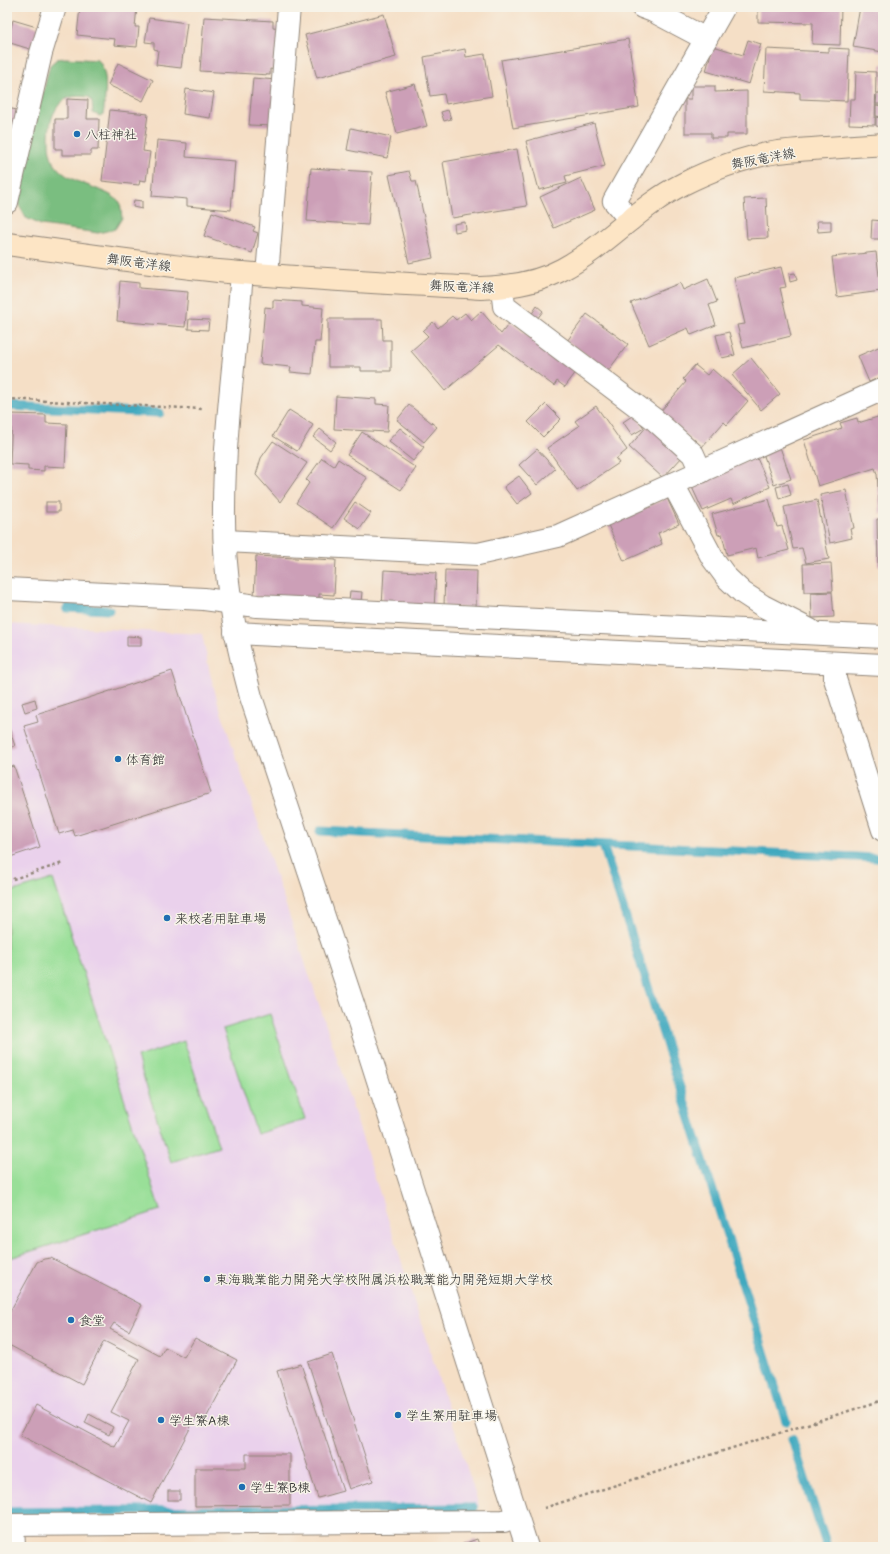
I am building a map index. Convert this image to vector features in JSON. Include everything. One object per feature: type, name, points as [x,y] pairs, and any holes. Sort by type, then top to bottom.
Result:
[{"type":"main road","name":"舞阪竜洋線","points":[[7,244],[168,266],[242,273],[481,288],[502,287],[523,284],[562,270],[580,259],[660,198],[681,185],[727,164],[777,153],[883,144]]},
{"type":"street","points":[[7,202],[41,53],[55,7]]},
{"type":"street","points":[[266,275],[289,7]]},
{"type":"street","points":[[642,7],[653,11],[706,39]]},
{"type":"street","points":[[630,220],[614,201],[724,7]]},
{"type":"street","points":[[242,273],[225,470],[224,510],[230,603],[235,633],[251,697],[366,1042],[527,1547]]},
{"type":"street","points":[[502,287],[504,306],[654,419],[693,454],[701,472]]},
{"type":"street","points":[[225,541],[478,554],[558,536],[883,390]]},
{"type":"street","points":[[674,484],[713,559],[727,578],[743,593],[762,606],[816,634],[825,662],[835,679],[883,830]]},
{"type":"street","points":[[7,589],[204,599],[257,606],[883,637]]},
{"type":"street","points":[[235,633],[883,665]]},
{"type":"street","points":[[14,1547],[10,1525],[504,1521],[517,1516]]},
{"type":"path","points":[[7,399],[186,407]]},
{"type":"path","points":[[7,881],[63,863]]},
{"type":"path","points":[[517,1516],[883,1400]]},
{"type":"shaded area","name":"東海職業能力開発大学校附属浜松職業能力開発短期大学校","points":[[7,624],[202,634],[210,674],[219,706],[335,1052],[479,1506],[7,1510]]},
{"type":"green space","points":[[57,59],[98,60],[104,71],[105,77],[104,109],[103,114],[100,116],[93,113],[92,101],[89,97],[78,96],[65,99],[58,106],[51,121],[49,136],[50,152],[59,170],[66,175],[108,194],[120,202],[122,218],[115,229],[98,233],[41,225],[26,218],[19,205],[19,190],[50,65]]},
{"type":"green space","points":[[53,879],[160,1210],[7,1259],[7,893]]},
{"type":"green space","points":[[270,1014],[305,1119],[257,1134],[223,1029]]},
{"type":"green space","points":[[184,1041],[219,1147],[171,1162],[137,1057]]},
{"type":"building","points":[[80,7],[137,7],[135,27],[139,27],[137,47],[114,45],[115,39],[77,35]]},
{"type":"building","points":[[758,7],[841,7],[840,45],[812,44],[813,23],[758,22]]},
{"type":"building","points":[[860,7],[883,7],[883,52],[853,47]]},
{"type":"building","points":[[384,14],[396,57],[317,78],[305,35]]},
{"type":"building","points":[[204,17],[273,21],[273,27],[280,28],[277,70],[270,69],[270,75],[200,71]]},
{"type":"building","points":[[149,18],[187,23],[181,68],[156,65],[158,50],[154,49],[154,43],[145,42]]},
{"type":"building","points":[[13,20],[40,28],[33,50],[7,42]]},
{"type":"building","points":[[628,39],[639,107],[513,128],[501,60]]},
{"type":"building","points":[[748,40],[761,44],[749,84],[706,71],[713,46],[743,55]]},
{"type":"building","points":[[829,48],[849,49],[847,101],[800,99],[800,93],[764,91],[766,49],[829,52]]},
{"type":"building","points":[[465,49],[466,57],[485,54],[492,96],[446,104],[444,94],[430,96],[424,57]]},
{"type":"building","points":[[118,63],[153,80],[143,101],[108,85]]},
{"type":"building","points":[[881,64],[883,64],[883,104],[876,104],[877,93],[880,93]]},
{"type":"building","points":[[856,71],[876,72],[875,125],[849,124],[850,99],[855,99]]},
{"type":"building","points":[[253,78],[276,80],[273,126],[249,125]]},
{"type":"building","points":[[415,84],[427,126],[397,134],[385,92]]},
{"type":"building","points":[[691,86],[715,86],[715,92],[747,91],[747,134],[727,134],[727,138],[711,138],[711,133],[685,133],[685,99],[691,99]]},
{"type":"building","points":[[186,89],[214,93],[210,118],[183,114]]},
{"type":"building","name":"八柱神社","points":[[67,99],[88,100],[87,119],[99,119],[98,150],[91,150],[91,155],[62,155],[62,149],[55,149],[55,119],[67,119]]},
{"type":"building","points":[[876,105],[883,106],[883,117],[876,116]]},
{"type":"building","points":[[7,108],[17,110],[13,131],[7,129]]},
{"type":"building","points":[[110,110],[148,114],[143,151],[150,152],[146,181],[140,180],[139,185],[102,181]]},
{"type":"building","points":[[448,110],[451,119],[444,121],[441,112]]},
{"type":"building","points":[[876,117],[883,118],[883,127],[876,126]]},
{"type":"building","points":[[594,123],[605,166],[565,176],[567,183],[539,190],[526,141]]},
{"type":"building","points":[[351,128],[391,137],[387,158],[347,150]]},
{"type":"building","points":[[157,140],[187,143],[186,157],[235,161],[231,210],[187,206],[187,199],[152,196]]},
{"type":"building","points":[[517,149],[527,206],[452,218],[443,162]]},
{"type":"building","points":[[311,168],[372,172],[368,225],[307,221]]},
{"type":"building","points":[[409,171],[412,181],[416,181],[433,258],[409,263],[389,175]]},
{"type":"building","points":[[581,178],[595,210],[554,228],[540,197]]},
{"type":"building","points":[[766,198],[768,238],[747,239],[744,199]]},
{"type":"building","points":[[134,200],[142,201],[142,209],[133,207]]},
{"type":"building","points":[[212,212],[255,227],[253,231],[258,233],[252,253],[204,236]]},
{"type":"building","points":[[872,220],[883,221],[883,239],[871,239]]},
{"type":"building","points":[[817,221],[831,221],[831,231],[818,232]]},
{"type":"building","points":[[465,222],[466,230],[455,232],[454,224]]},
{"type":"building","points":[[876,252],[881,291],[837,297],[832,257]]},
{"type":"building","points":[[781,267],[786,287],[780,288],[791,336],[743,348],[737,325],[745,324],[734,278]]},
{"type":"building","points":[[795,273],[797,280],[790,282],[789,274]]},
{"type":"building","points":[[708,279],[717,302],[709,305],[716,325],[691,335],[688,328],[649,345],[631,303],[680,283],[683,290]]},
{"type":"building","points":[[120,281],[139,283],[139,288],[188,292],[185,327],[117,321]]},
{"type":"building","points":[[273,300],[302,302],[302,306],[323,308],[320,342],[315,342],[312,374],[290,372],[291,367],[260,364],[265,307],[273,308]]},
{"type":"building","points":[[537,306],[543,311],[537,319],[531,315]]},
{"type":"building","points":[[481,311],[501,334],[510,322],[576,372],[565,387],[557,381],[554,386],[499,345],[445,391],[411,351],[428,336],[423,331],[433,322],[438,328],[452,316],[456,320],[465,313],[471,320]]},
{"type":"building","points":[[587,314],[628,344],[608,371],[567,341]]},
{"type":"building","points":[[189,319],[209,320],[208,330],[188,329]]},
{"type":"building","points":[[328,319],[382,319],[383,340],[391,340],[391,371],[361,371],[361,367],[328,367]]},
{"type":"building","points":[[729,332],[735,355],[722,358],[716,335]]},
{"type":"building","points":[[883,345],[883,376],[869,382],[858,356]]},
{"type":"building","points":[[751,358],[780,394],[761,410],[732,375]]},
{"type":"building","points":[[695,365],[707,375],[712,369],[748,401],[727,425],[724,422],[701,448],[660,412],[686,382],[683,379]]},
{"type":"building","points":[[336,396],[376,399],[376,404],[389,405],[387,432],[334,429]]},
{"type":"building","points":[[546,404],[561,419],[543,437],[528,422]]},
{"type":"building","points":[[409,405],[437,427],[424,442],[397,420]]},
{"type":"building","points":[[596,406],[627,450],[616,459],[619,463],[577,491],[547,448],[579,426],[575,421]]},
{"type":"building","points":[[289,410],[313,425],[297,451],[273,436]]},
{"type":"building","points":[[12,414],[46,415],[46,423],[67,424],[65,467],[44,466],[44,471],[28,470],[28,465],[10,464]]},
{"type":"building","points":[[635,414],[644,428],[632,435],[623,422]]},
{"type":"building","points":[[881,416],[883,424],[883,514],[880,514],[877,474],[875,468],[818,486],[804,440],[842,428],[840,423],[857,418],[858,423]]},
{"type":"building","points":[[648,425],[683,456],[663,478],[629,447]]},
{"type":"building","points":[[400,428],[424,447],[413,461],[388,441]]},
{"type":"building","points":[[320,429],[336,442],[330,450],[313,437]]},
{"type":"building","points":[[362,432],[416,468],[401,490],[347,455]]},
{"type":"building","points":[[273,441],[307,463],[280,502],[256,475],[261,458]]},
{"type":"building","points":[[780,447],[791,479],[774,485],[763,453]]},
{"type":"building","points":[[537,449],[555,469],[537,485],[519,465]]},
{"type":"building","points":[[756,456],[770,487],[733,504],[731,499],[703,511],[691,485]]},
{"type":"building","points":[[322,458],[334,466],[338,459],[367,478],[333,528],[296,503],[309,483],[306,480]]},
{"type":"building","points":[[519,476],[532,493],[517,504],[504,487]]},
{"type":"building","points":[[788,484],[791,495],[779,499],[776,487]]},
{"type":"building","points":[[846,490],[854,528],[850,529],[852,538],[830,543],[820,495]]},
{"type":"building","points":[[667,498],[679,524],[658,533],[662,544],[624,561],[608,525]]},
{"type":"building","points":[[769,499],[777,527],[782,526],[789,550],[758,558],[756,548],[727,555],[722,534],[718,535],[712,514]]},
{"type":"building","points":[[817,500],[829,559],[806,563],[802,548],[793,549],[784,507]]},
{"type":"building","points":[[46,502],[59,502],[59,512],[46,512]]},
{"type":"building","points":[[355,502],[371,513],[360,529],[344,518]]},
{"type":"building","points":[[877,519],[883,519],[883,566],[878,566]]},
{"type":"building","points":[[256,556],[336,560],[334,595],[319,594],[319,600],[254,597]]},
{"type":"building","points":[[831,563],[833,591],[804,592],[803,564]]},
{"type":"building","points":[[384,570],[436,573],[434,609],[382,607]]},
{"type":"building","points":[[445,570],[477,571],[476,608],[444,607]]},
{"type":"building","points":[[350,591],[362,592],[361,602],[349,602]]},
{"type":"building","points":[[832,592],[834,617],[812,618],[811,593]]},
{"type":"building","points":[[127,636],[141,637],[141,646],[127,646]]},
{"type":"building","name":"体育館","points":[[172,671],[211,793],[75,836],[73,830],[59,834],[24,726],[38,722],[36,715]]},
{"type":"building","points":[[35,699],[37,708],[25,712],[22,703]]},
{"type":"building","points":[[7,722],[15,746],[7,749]]},
{"type":"building","points":[[14,766],[40,847],[7,858],[7,768]]},
{"type":"building","points":[[51,1258],[142,1305],[129,1331],[114,1323],[110,1329],[160,1356],[165,1347],[184,1357],[195,1338],[237,1360],[205,1420],[197,1415],[151,1503],[20,1435],[36,1405],[115,1447],[129,1421],[111,1412],[139,1359],[104,1341],[82,1384],[7,1344],[7,1317],[37,1262]]},
{"type":"building","points":[[332,1354],[373,1481],[349,1489],[308,1362]]},
{"type":"building","points":[[301,1364],[343,1491],[318,1498],[277,1371]]},
{"type":"building","points":[[89,1414],[113,1427],[109,1435],[85,1423]]},
{"type":"building","name":"学生寮B棟","points":[[246,1454],[290,1454],[290,1505],[195,1506],[195,1468],[246,1468]]},
{"type":"building","points":[[168,1491],[180,1491],[180,1500],[168,1500]]},
{"type":"building","points":[[477,1539],[480,1547],[455,1547]]},
{"type":"waterway","points":[[7,406],[160,413]]},
{"type":"waterway","points":[[67,608],[109,610]]},
{"type":"waterway","points":[[320,831],[877,858]]},
{"type":"waterway","points":[[603,845],[786,1421]]},
{"type":"waterway","points":[[792,1439],[827,1547]]},
{"type":"waterway","points":[[7,1512],[474,1508]]},
{"type":"place","name":"八柱神社","points":[[77,134]]},
{"type":"place","name":"体育館","points":[[118,759]]},
{"type":"place","name":"来校者用駐車場","points":[[167,918]]},
{"type":"place","name":"東海職業能力開発大学校附属浜松職業能力開発短期大学校","points":[[207,1279]]},
{"type":"place","name":"食堂","points":[[71,1320]]},
{"type":"place","name":"学生寮用駐車場","points":[[398,1415]]},
{"type":"place","name":"学生寮A棟","points":[[161,1420]]},
{"type":"place","name":"学生寮B棟","points":[[242,1487]]}]
